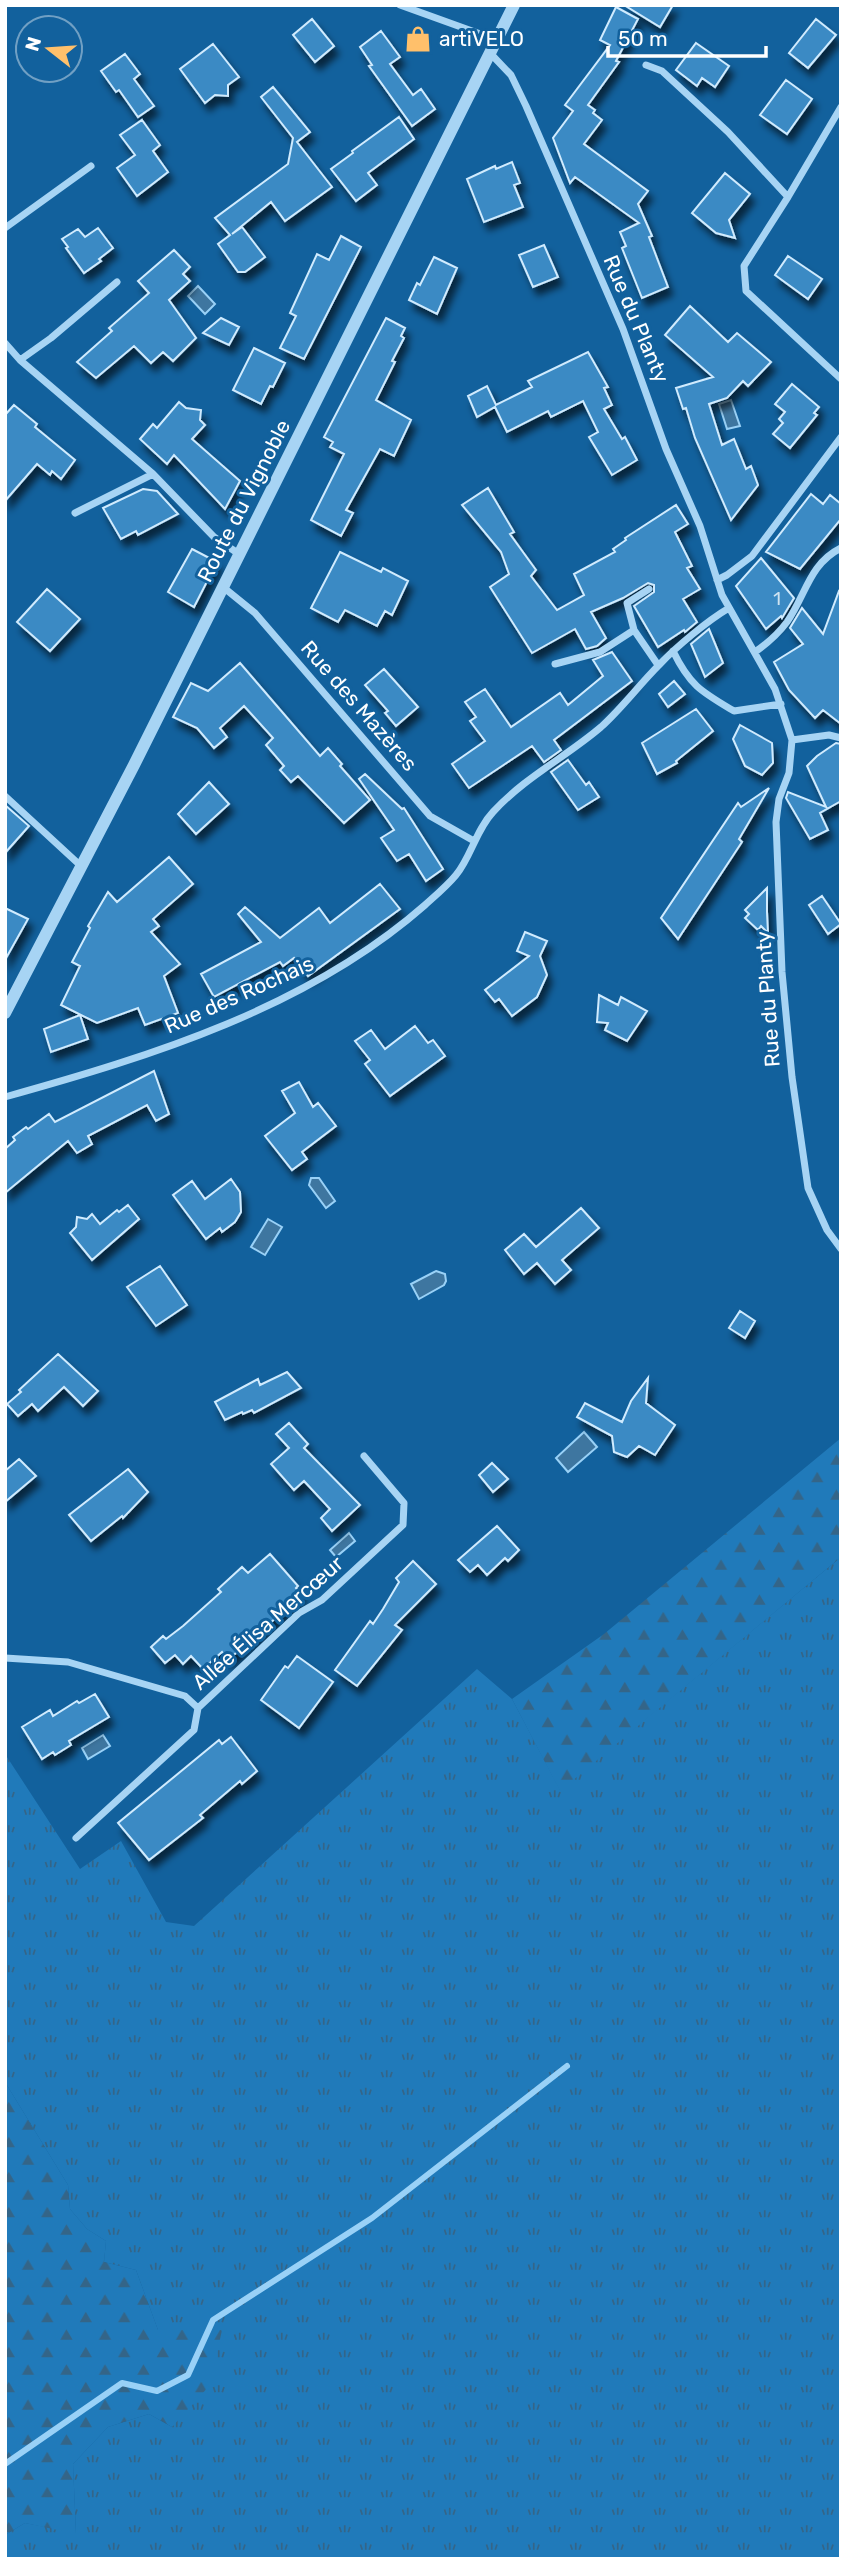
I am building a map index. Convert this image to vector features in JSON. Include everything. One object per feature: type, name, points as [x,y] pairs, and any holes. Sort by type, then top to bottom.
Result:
[{"type":"street","points":[[400,5],[497,40]]},
{"type":"street","name":"Route du Vignoble","points":[[5,1013],[82,867],[513,5]]},
{"type":"street","name":"Rue du Planty","points":[[490,52],[511,75],[526,106],[618,317],[666,449],[700,526],[717,580],[729,608],[781,704],[792,740],[789,773],[779,799],[776,822],[782,972],[792,1076],[808,1188],[827,1230],[841,1249]]},
{"type":"street","points":[[646,65],[662,71],[728,132],[788,197]]},
{"type":"street","points":[[841,107],[744,266],[746,291],[841,379]]},
{"type":"street","points":[[5,228],[91,166]]},
{"type":"street","points":[[20,360],[51,338],[117,282]]},
{"type":"street","points":[[5,343],[20,360],[153,474],[214,537],[239,554]]},
{"type":"street","points":[[717,580],[752,556],[841,437]]},
{"type":"street","points":[[75,513],[153,474]]},
{"type":"street","points":[[755,652],[773,640],[789,620],[822,559],[841,548]]},
{"type":"street","name":"Rue des Mazères","points":[[222,587],[255,613],[430,816],[474,841]]},
{"type":"street","points":[[649,589],[627,603],[634,631],[658,665],[729,608]]},
{"type":"street","points":[[555,664],[600,652],[634,631]]},
{"type":"street","points":[[673,651],[685,676],[707,695],[734,711],[781,704]]},
{"type":"street","name":"Rue des Rochais","points":[[5,1097],[167,1047],[312,984],[353,958],[424,905],[457,874],[490,815],[507,797],[602,726],[658,665]]},
{"type":"street","points":[[792,740],[829,735],[841,738]]},
{"type":"street","points":[[5,796],[82,867]]},
{"type":"street","name":"Allée Élisa Mercœur","points":[[76,1838],[194,1730],[198,1708],[299,1613],[322,1600],[403,1525],[404,1503],[365,1456]]},
{"type":"street","points":[[5,1658],[68,1662],[185,1696],[198,1708]]},
{"type":"green space","points":[[841,1438],[841,1557],[560,1791],[512,1699],[604,1634]]},
{"type":"green space","points":[[841,1557],[841,2559],[5,2559],[5,2535],[25,2523],[76,2533],[73,2464],[108,2427],[149,2414],[172,2427],[222,2330],[158,2330],[136,2270],[104,2262],[106,2241],[87,2229],[70,2209],[68,2185],[5,2082],[5,1754],[80,1869],[121,1841],[166,1922],[194,1926],[477,1669],[512,1699],[560,1790]]},
{"type":"green space","points":[[5,2082],[68,2185],[70,2209],[87,2229],[106,2241],[104,2262],[136,2270],[158,2330],[222,2330],[210,2385],[172,2427],[149,2414],[108,2427],[73,2464],[76,2534],[25,2523],[5,2535]]},
{"type":"shaded area","points":[[198,286],[215,304],[205,314],[188,296]]},
{"type":"shaded area","points":[[731,400],[740,426],[727,429],[719,404]]},
{"type":"shaded area","points":[[311,1178],[319,1178],[335,1201],[326,1208],[309,1185]]},
{"type":"shaded area","points":[[268,1219],[282,1227],[265,1255],[251,1247]]},
{"type":"shaded area","points":[[436,1271],[445,1274],[444,1285],[419,1299],[411,1284]]},
{"type":"shaded area","points":[[584,1432],[597,1447],[568,1472],[556,1458]]},
{"type":"shaded area","points":[[349,1533],[355,1541],[336,1557],[330,1550]]},
{"type":"shaded area","points":[[103,1735],[110,1746],[88,1759],[82,1748]]},
{"type":"building","points":[[624,5],[673,5],[660,27]]},
{"type":"building","points":[[616,7],[638,19],[616,61],[619,62],[588,105],[602,120],[584,144],[648,191],[638,204],[652,236],[649,237],[668,287],[642,298],[622,248],[626,246],[620,232],[639,223],[575,177],[570,183],[553,138],[573,111],[565,105],[610,45],[600,40]]},
{"type":"building","points":[[312,19],[334,46],[315,62],[293,35]]},
{"type":"building","points":[[816,19],[836,35],[808,68],[789,53]]},
{"type":"building","points":[[381,31],[400,57],[390,64],[413,95],[421,89],[435,109],[412,126],[369,66],[372,65],[360,47]]},
{"type":"building","points":[[696,43],[729,66],[715,87],[702,78],[697,86],[676,70]]},
{"type":"building","points":[[213,44],[239,77],[228,85],[228,96],[215,95],[205,103],[180,69]]},
{"type":"building","points":[[125,54],[140,74],[134,79],[154,106],[138,117],[119,90],[116,92],[101,71]]},
{"type":"building","points":[[786,80],[812,99],[787,134],[760,115]]},
{"type":"building","points":[[273,87],[310,132],[297,142],[332,187],[285,221],[271,202],[232,234],[242,227],[265,257],[245,272],[238,272],[218,244],[230,235],[215,218],[288,164],[293,138],[261,97]]},
{"type":"building","points":[[399,117],[414,139],[368,173],[377,185],[356,201],[331,169]]},
{"type":"building","points":[[142,120],[160,145],[153,151],[168,172],[137,196],[117,168],[135,155],[120,135]]},
{"type":"building","points":[[512,162],[520,183],[514,185],[523,207],[484,222],[467,179],[495,166],[496,169]]},
{"type":"building","points":[[725,173],[750,194],[729,220],[735,238],[716,233],[692,213]]},
{"type":"building","points":[[98,228],[113,248],[84,273],[62,239],[78,229],[85,237]]},
{"type":"building","points":[[341,236],[361,247],[304,359],[280,348],[296,316],[290,313],[317,254],[329,260]]},
{"type":"building","points":[[544,245],[558,277],[533,287],[519,255]]},
{"type":"building","points":[[174,250],[190,267],[183,274],[190,281],[169,300],[196,338],[173,361],[163,352],[151,363],[134,346],[96,378],[77,362],[112,331],[109,328],[149,293],[138,281]]},
{"type":"building","points":[[788,256],[822,279],[808,299],[775,275]]},
{"type":"building","points":[[434,257],[457,268],[437,314],[409,300]]},
{"type":"building","points":[[690,306],[728,342],[737,333],[771,362],[748,386],[743,381],[727,398],[709,404],[722,445],[734,439],[746,469],[751,466],[758,485],[731,520],[676,388],[713,377],[665,335]]},
{"type":"building","points":[[221,318],[239,327],[229,345],[203,333]]},
{"type":"building","points":[[386,318],[405,328],[401,336],[404,338],[376,400],[411,420],[394,456],[380,449],[346,510],[353,513],[341,536],[311,520],[344,454],[330,447],[333,442],[324,437]]},
{"type":"building","points":[[254,348],[285,363],[261,404],[233,390]]},
{"type":"building","points":[[588,352],[608,387],[604,388],[612,405],[604,409],[622,439],[625,437],[637,460],[612,475],[589,437],[598,432],[583,401],[551,417],[548,411],[507,432],[495,407],[477,417],[468,396],[487,386],[496,405],[532,387],[528,381]]},
{"type":"building","points":[[792,384],[819,407],[814,413],[817,415],[790,448],[773,434],[783,423],[779,419],[785,412],[775,404]]},
{"type":"building","points":[[179,402],[186,408],[201,410],[200,420],[205,425],[192,439],[240,481],[225,509],[174,455],[167,464],[140,439],[153,424],[157,428]]},
{"type":"building","points":[[14,405],[37,424],[35,427],[75,460],[61,479],[52,471],[50,475],[37,464],[5,501],[5,415]]},
{"type":"building","points":[[488,488],[514,532],[510,534],[536,570],[531,576],[557,610],[584,595],[574,574],[615,552],[613,549],[626,540],[625,538],[676,505],[688,524],[675,532],[692,566],[687,568],[700,589],[683,599],[697,622],[658,647],[634,606],[654,592],[654,585],[648,583],[591,612],[606,638],[597,646],[586,649],[575,629],[532,653],[490,587],[509,574],[501,552],[462,505]]},
{"type":"building","points":[[143,489],[157,491],[178,514],[138,535],[136,531],[121,539],[103,508]]},
{"type":"building","points":[[811,494],[823,504],[830,495],[841,504],[841,519],[800,569],[766,552]]},
{"type":"building","points":[[192,549],[217,562],[194,607],[168,592]]},
{"type":"building","points":[[340,552],[381,572],[383,568],[408,581],[392,615],[385,611],[377,626],[345,610],[338,622],[311,608]]},
{"type":"building","points":[[761,558],[794,598],[782,618],[781,616],[766,629],[736,586]]},
{"type":"building","points":[[47,589],[80,619],[50,651],[17,622]]},
{"type":"building","points":[[839,591],[841,724],[823,710],[815,718],[789,690],[774,662],[803,644],[790,628],[802,608],[823,634]]},
{"type":"building","points":[[709,629],[723,663],[705,677],[691,644]]},
{"type":"building","points":[[612,652],[632,681],[554,740],[561,750],[544,762],[532,746],[469,788],[452,764],[485,741],[470,721],[476,717],[465,702],[485,689],[511,727],[560,693],[568,705],[603,676],[593,660]]},
{"type":"building","points":[[240,663],[320,756],[328,748],[370,800],[344,823],[298,776],[291,782],[280,770],[284,766],[266,745],[273,738],[244,706],[220,728],[227,737],[214,748],[197,728],[173,717],[191,683],[208,691]]},
{"type":"building","points":[[384,669],[418,707],[396,726],[385,713],[388,711],[365,685]]},
{"type":"building","points":[[674,681],[685,694],[668,707],[659,694]]},
{"type":"building","points":[[696,709],[713,731],[676,761],[677,763],[657,774],[642,743]]},
{"type":"building","points":[[740,725],[772,743],[773,763],[762,775],[745,766],[733,739]]},
{"type":"building","points":[[836,743],[841,744],[841,801],[820,813],[828,830],[810,839],[786,798],[788,792],[826,807],[807,766]]},
{"type":"building","points":[[568,760],[586,785],[589,782],[599,797],[578,810],[551,772]]},
{"type":"building","points":[[365,774],[404,808],[443,869],[426,881],[409,854],[397,861],[381,838],[394,830],[359,779]]},
{"type":"building","points":[[209,782],[229,804],[196,834],[178,814]]},
{"type":"building","points":[[769,788],[739,839],[742,842],[678,939],[661,918],[738,803],[741,807]]},
{"type":"building","points":[[5,805],[29,826],[5,853]]},
{"type":"building","points":[[169,857],[193,884],[153,919],[159,926],[151,932],[180,964],[164,976],[178,1013],[145,1025],[138,1008],[97,1023],[61,1005],[80,966],[72,962],[90,928],[88,926],[108,892],[117,902]]},
{"type":"building","points":[[380,884],[400,909],[308,976],[294,958],[283,966],[280,962],[214,997],[201,974],[261,942],[238,914],[245,907],[280,938],[319,908],[330,923]]},
{"type":"building","points":[[767,888],[768,933],[761,926],[758,930],[745,918],[749,914],[745,910]]},
{"type":"building","points":[[822,896],[841,924],[828,934],[809,905]]},
{"type":"building","points":[[5,908],[28,919],[5,960]]},
{"type":"building","points":[[525,932],[547,941],[540,956],[547,975],[537,997],[512,1016],[499,999],[495,1002],[485,990],[529,956],[517,951]]},
{"type":"building","points":[[599,995],[618,1005],[621,997],[647,1011],[627,1041],[605,1030],[608,1023],[597,1022]]},
{"type":"building","points":[[80,1015],[88,1039],[51,1052],[44,1029]]},
{"type":"building","points":[[415,1026],[428,1043],[433,1040],[445,1056],[390,1096],[365,1064],[370,1060],[355,1041],[371,1030],[385,1049]]},
{"type":"building","points":[[154,1071],[169,1114],[156,1121],[147,1105],[88,1136],[92,1144],[77,1153],[68,1141],[5,1193],[5,1149],[15,1140],[13,1137],[49,1114],[55,1122]]},
{"type":"building","points":[[299,1082],[313,1107],[318,1103],[336,1126],[302,1152],[307,1159],[292,1170],[265,1136],[295,1113],[282,1091]]},
{"type":"building","points":[[231,1179],[240,1192],[241,1212],[235,1222],[222,1232],[220,1228],[206,1239],[173,1195],[192,1181],[205,1199]]},
{"type":"building","points":[[128,1205],[139,1219],[92,1260],[70,1233],[76,1227],[77,1217],[87,1219],[92,1214],[100,1224]]},
{"type":"building","points":[[581,1208],[599,1228],[562,1260],[571,1270],[555,1284],[537,1263],[524,1274],[505,1250],[524,1234],[536,1247]]},
{"type":"building","points":[[160,1266],[187,1305],[156,1326],[127,1287]]},
{"type":"building","points":[[740,1311],[755,1321],[745,1338],[729,1328]]},
{"type":"building","points":[[58,1354],[98,1391],[83,1406],[64,1387],[38,1411],[32,1404],[18,1416],[7,1404]]},
{"type":"building","points":[[287,1372],[301,1388],[254,1413],[252,1410],[243,1414],[242,1412],[225,1420],[215,1402],[258,1379],[260,1385]]},
{"type":"building","points":[[648,1378],[646,1403],[675,1425],[655,1455],[639,1446],[627,1457],[614,1452],[612,1436],[577,1417],[585,1403],[622,1422],[631,1401]]},
{"type":"building","points":[[289,1423],[308,1444],[304,1448],[360,1505],[332,1531],[321,1518],[330,1509],[304,1481],[294,1490],[271,1464],[289,1448],[276,1434]]},
{"type":"building","points":[[19,1459],[36,1476],[5,1502],[5,1471]]},
{"type":"building","points":[[492,1463],[508,1479],[493,1492],[479,1475]]},
{"type":"building","points":[[128,1469],[148,1492],[123,1518],[122,1516],[91,1541],[69,1515]]},
{"type":"building","points":[[497,1526],[519,1550],[508,1561],[505,1558],[487,1575],[478,1565],[470,1572],[458,1560]]},
{"type":"building","points":[[270,1554],[298,1586],[296,1588],[302,1595],[228,1660],[222,1652],[203,1669],[191,1656],[183,1664],[175,1655],[165,1663],[151,1647],[163,1636],[166,1639],[183,1626],[221,1592],[218,1589],[242,1567],[248,1573]]},
{"type":"building","points":[[413,1561],[436,1584],[395,1625],[402,1630],[357,1686],[335,1670],[370,1621],[373,1624],[399,1582],[396,1578]]},
{"type":"building","points":[[297,1656],[333,1682],[299,1728],[261,1700],[285,1666],[288,1668]]},
{"type":"building","points":[[95,1694],[109,1717],[69,1741],[71,1745],[42,1759],[22,1727],[50,1710],[53,1716],[77,1701],[79,1703]]},
{"type":"building","points":[[231,1737],[257,1771],[242,1784],[240,1781],[200,1815],[203,1818],[149,1860],[118,1823],[219,1740],[222,1744]]},
{"type":"waterway","points":[[5,2464],[122,2383],[157,2391],[188,2375],[213,2320],[372,2218],[567,2066]]},
{"type":"place","name":"artiVELO","points":[[418,39]]}]
